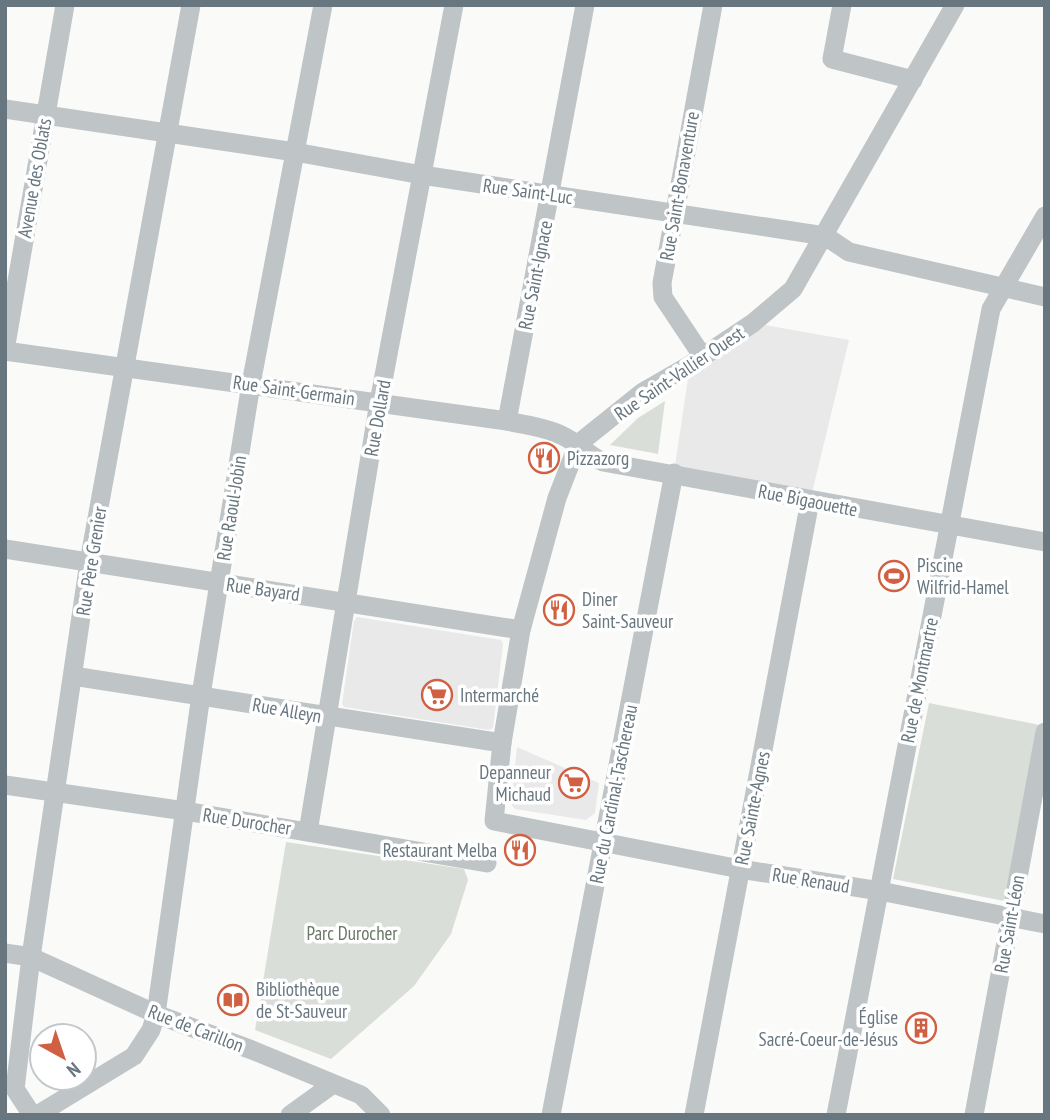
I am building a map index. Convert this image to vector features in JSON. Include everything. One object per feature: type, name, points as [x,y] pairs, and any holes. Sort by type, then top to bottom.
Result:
[{"type":"street","name":"Avenue des Oblats","points":[[5,351],[65,5]]},
{"type":"street","name":"Rue Père Grenier","points":[[34,1115],[15,1089],[31,957],[89,562],[191,5]]},
{"type":"street","name":"Rue Raoul-Jobin","points":[[34,1115],[134,1056],[151,1030],[156,1014],[201,695],[251,384],[323,5]]},
{"type":"street","name":"Rue Dollard","points":[[308,832],[379,402],[454,5]]},
{"type":"street","name":"Rue Saint-Ignace","points":[[507,421],[584,5]]},
{"type":"street","name":"Rue Saint-Bonaventure","points":[[703,357],[663,297],[662,283],[713,5]]},
{"type":"street","points":[[842,5],[832,59],[913,80]]},
{"type":"street","name":"Rue Saint-Vallier Ouest","points":[[578,444],[643,392],[703,357],[753,323],[793,289],[955,5]]},
{"type":"street","name":"Rue Saint-Luc","points":[[5,109],[825,236],[849,252],[1045,297]]},
{"type":"street","name":"Rue de Montmartre","points":[[836,1115],[990,309],[1045,216]]},
{"type":"street","name":"Rue Saint-Germain","points":[[5,351],[507,421],[559,433],[578,444]]},
{"type":"street","points":[[502,743],[521,630],[557,498],[578,444]]},
{"type":"street","name":"Rue Bigaouette","points":[[578,444],[589,455],[604,462],[1045,542]]},
{"type":"street","name":"Rue du Cardinal-Taschereau","points":[[551,1115],[674,473]]},
{"type":"street","name":"Rue Sainte-Agnes","points":[[694,1115],[810,501]]},
{"type":"street","name":"Rue Bayard","points":[[5,549],[521,630]]},
{"type":"street","name":"Rue Alleyn","points":[[73,676],[502,743]]},
{"type":"street","name":"Rue Saint-Léon","points":[[974,1115],[1045,732]]},
{"type":"street","name":"Rue Renaud","points":[[502,743],[494,821],[740,869],[880,891],[1045,924]]},
{"type":"street","name":"Rue Durocher","points":[[5,785],[185,811],[487,863]]},
{"type":"street","name":"Rue de Carillon","points":[[5,953],[31,957],[156,1014],[361,1094],[381,1115]]},
{"type":"street","points":[[290,1115],[333,1084]]},
{"type":"shaded area","points":[[753,323],[849,340],[810,501],[674,473],[690,365]]},
{"type":"shaded area","points":[[357,617],[501,640],[503,644],[493,728],[489,730],[344,707],[342,704],[354,621]]},
{"type":"shaded area","points":[[517,747],[599,783],[595,813],[586,820],[515,809],[511,804]]},
{"type":"green space","points":[[665,401],[658,454],[610,445],[638,418]]},
{"type":"green space","points":[[929,703],[1040,725],[1004,901],[893,879]]},
{"type":"green space","name":"Parc Durocher","points":[[286,842],[464,869],[468,880],[451,934],[414,986],[331,1059],[255,1030]]},
{"type":"place","name":"Pizzazorg","points":[[544,458]]},
{"type":"place","name":"Piscine Wilfrid-Hamel","points":[[894,576]]},
{"type":"place","name":"Diner Saint-Sauveur","points":[[559,610]]},
{"type":"place","name":"Intermarché","points":[[437,695]]},
{"type":"place","name":"Depanneur Michaud","points":[[574,783]]},
{"type":"place","name":"Restaurant Melba","points":[[520,850]]},
{"type":"place","name":"Bibliothèque de St-Sauveur","points":[[233,1000]]},
{"type":"place","name":"Église Sacré-Coeur-de-Jésus","points":[[921,1028]]}]
